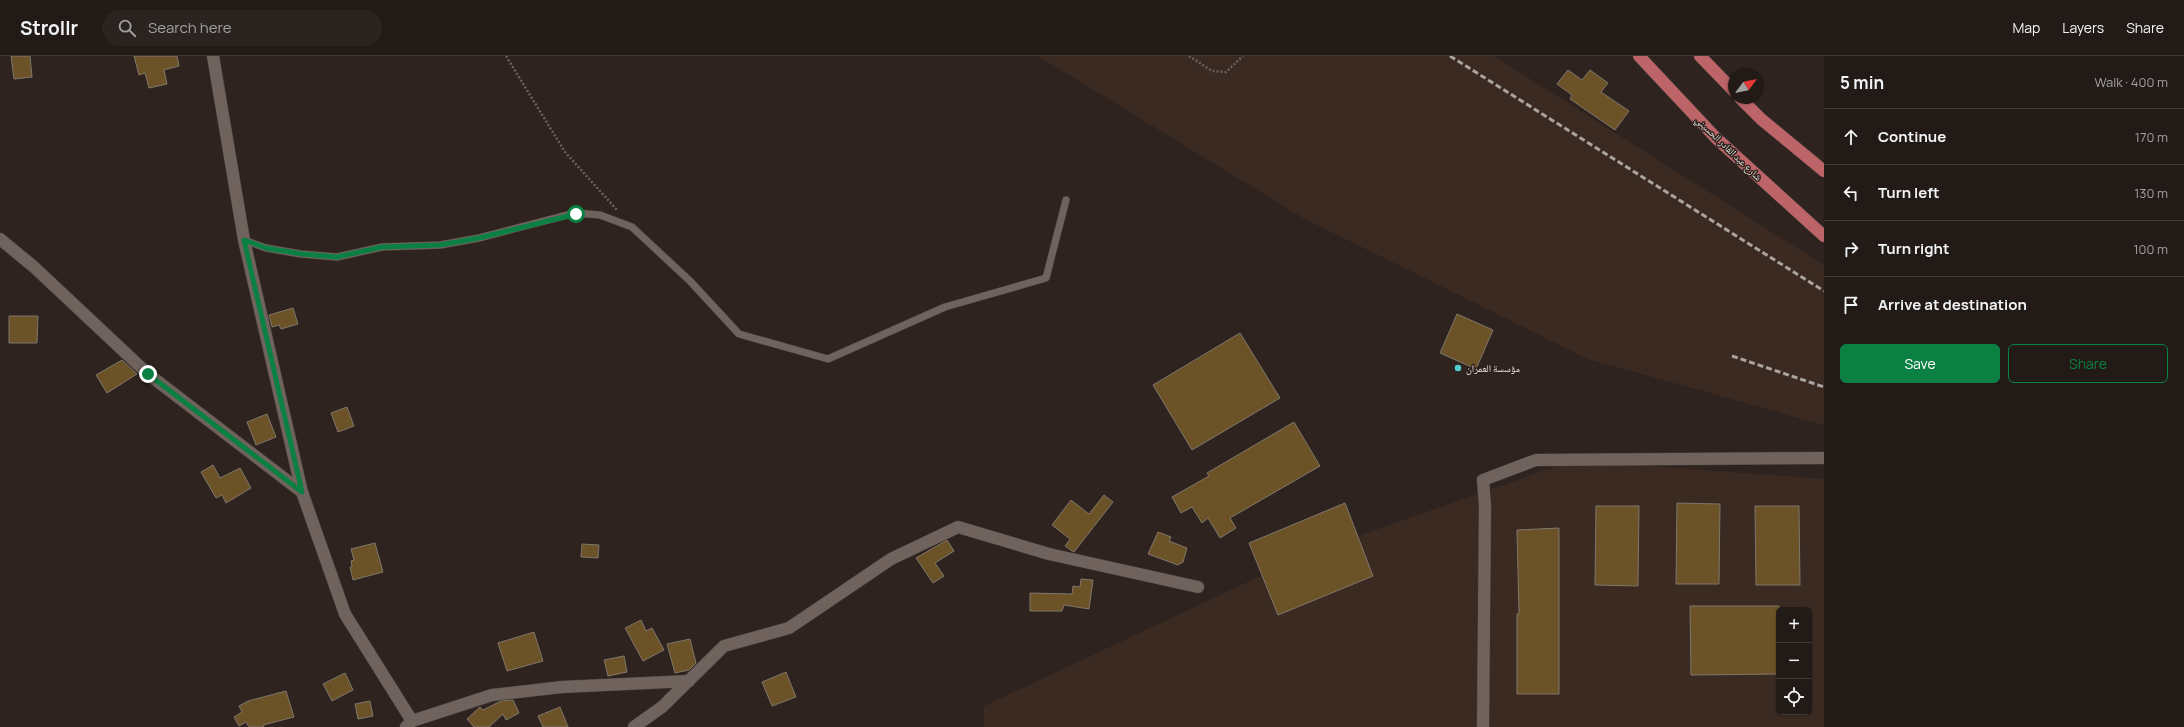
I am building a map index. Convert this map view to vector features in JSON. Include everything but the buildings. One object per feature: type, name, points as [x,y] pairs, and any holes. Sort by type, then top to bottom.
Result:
[{"type":"main road","name":"شارع عبد القادر الحسيني","points":[[1639,56],[1716,138],[1824,236]]},
{"type":"main road","points":[[1700,56],[1728,85]]},
{"type":"main road","points":[[1746,104],[1761,119],[1824,171]]},
{"type":"street","points":[[213,56],[244,240],[302,492],[345,614],[409,724],[492,695],[562,686],[689,681]]},
{"type":"street","points":[[0,239],[34,267],[148,374],[302,492]]},
{"type":"street","points":[[1483,727],[1485,506],[1483,480],[1536,460],[1824,458]]},
{"type":"street","points":[[634,727],[662,707],[724,646],[789,628],[891,559],[958,527],[1049,554],[1198,587]]},
{"type":"lane","points":[[244,240],[266,248],[302,254],[337,257],[382,247],[440,245],[479,238],[576,214],[600,215],[632,226],[690,281],[739,334],[828,359],[945,307],[1046,278],[1066,200]]},
{"type":"path","points":[[506,56],[565,152],[632,226]]},
{"type":"path","points":[[1189,56],[1212,71],[1226,72],[1243,56]]},
{"type":"shaded area","points":[[1038,56],[1494,56],[1824,265],[1824,425],[1588,359],[1303,218]]},
{"type":"shaded area","points":[[1574,460],[1824,479],[1824,727],[984,727],[984,706],[1307,554]]},
{"type":"railway","points":[[1450,56],[1824,291]]},
{"type":"railway","points":[[1732,356],[1824,387]]},
{"type":"place","name":"مؤسسة العمران","points":[[1458,368]]},
{"type":"route","points":[[148,374],[302,492],[244,240],[266,248],[302,254],[337,257],[382,247],[440,245],[479,238],[537,222],[576,214]]}]
